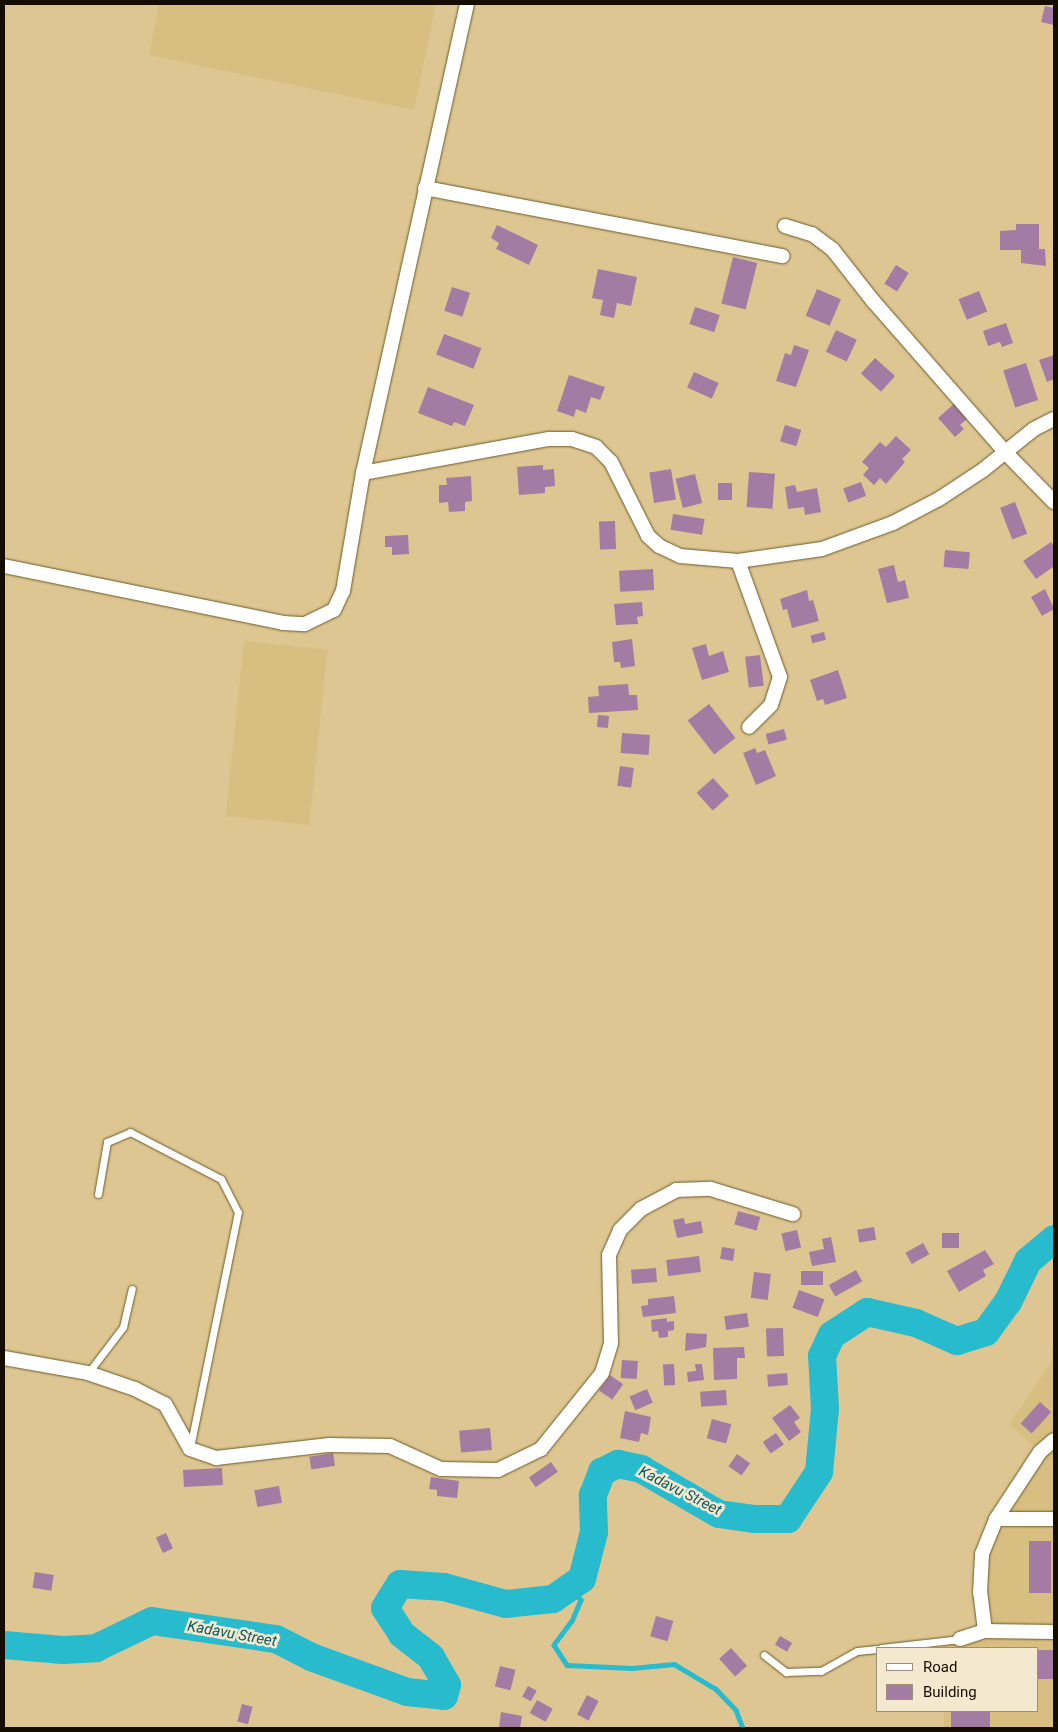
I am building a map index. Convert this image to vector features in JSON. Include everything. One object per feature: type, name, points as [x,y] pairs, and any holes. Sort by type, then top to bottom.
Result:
[{"type":"street","points":[[4,566],[283,623],[305,624],[334,610],[343,591],[363,473],[467,4]]},
{"type":"street","points":[[425,188],[783,256]]},
{"type":"street","points":[[784,226],[812,234],[833,250],[873,301],[1005,452],[1054,502]]},
{"type":"street","points":[[363,473],[548,439],[572,439],[596,448],[612,462],[648,536],[659,546],[680,556],[738,561],[822,549],[893,523],[939,499],[1034,429],[1054,419]]},
{"type":"street","points":[[738,561],[780,677],[771,705],[749,727]]},
{"type":"street","points":[[4,1358],[88,1373],[165,1404],[190,1449],[216,1458],[329,1445],[390,1446],[440,1468],[498,1470],[541,1449],[602,1373],[611,1343],[609,1255],[620,1230],[641,1209],[676,1190],[711,1189],[793,1214]]},
{"type":"street","points":[[986,1631],[980,1593],[982,1554],[996,1519],[1040,1452],[1054,1440]]},
{"type":"street","points":[[996,1519],[1054,1519]]},
{"type":"street","points":[[960,1639],[986,1631],[1054,1632]]},
{"type":"lane","points":[[98,1194],[107,1142],[130,1132],[221,1179],[238,1212],[190,1449]]},
{"type":"lane","points":[[88,1373],[123,1327],[132,1289]]},
{"type":"lane","points":[[890,1647],[960,1639]]},
{"type":"lane","points":[[764,1654],[786,1672],[821,1671],[857,1651],[876,1649]]},
{"type":"shaded area","points":[[159,4],[436,4],[414,110],[149,55]]},
{"type":"shaded area","points":[[244,641],[328,650],[309,825],[226,816]]},
{"type":"shaded area","points":[[1054,1337],[1054,1728],[944,1728],[944,1712],[1038,1712],[1038,1647],[944,1647],[944,1641],[985,1631],[982,1554],[1040,1452],[1009,1424],[1051,1363]]},
{"type":"building","points":[[1045,6],[1054,8],[1054,25],[1041,22]]},
{"type":"building","points":[[1016,224],[1039,224],[1039,249],[1045,249],[1046,266],[1021,263],[1021,250],[1000,250],[1000,231],[1016,230]]},
{"type":"building","points":[[497,225],[538,245],[529,265],[496,249],[499,243],[491,238]]},
{"type":"building","points":[[733,257],[757,263],[746,310],[721,304]]},
{"type":"building","points":[[896,265],[909,273],[897,292],[884,284]]},
{"type":"building","points":[[598,269],[637,277],[631,306],[617,303],[614,318],[600,315],[603,300],[592,298]]},
{"type":"building","points":[[452,287],[470,293],[462,317],[444,311]]},
{"type":"building","points":[[817,289],[841,299],[830,326],[806,316]]},
{"type":"building","points":[[979,291],[987,311],[967,320],[959,299]]},
{"type":"building","points":[[695,307],[720,315],[714,332],[689,324]]},
{"type":"building","points":[[1006,323],[1013,343],[1002,347],[1000,342],[988,346],[983,331]]},
{"type":"building","points":[[836,330],[857,340],[847,361],[826,352]]},
{"type":"building","points":[[444,334],[481,348],[473,369],[436,355]]},
{"type":"building","points":[[794,345],[809,350],[796,387],[776,381],[785,353],[791,355]]},
{"type":"building","points":[[1054,355],[1054,379],[1047,382],[1039,360]]},
{"type":"building","points":[[875,358],[895,376],[881,392],[861,374]]},
{"type":"building","points":[[1026,363],[1038,400],[1015,408],[1003,370]]},
{"type":"building","points":[[694,372],[719,383],[712,399],[687,388]]},
{"type":"building","points":[[569,375],[605,387],[600,400],[591,397],[586,413],[576,409],[574,417],[557,411]]},
{"type":"building","points":[[428,387],[474,405],[465,426],[454,422],[452,426],[418,413]]},
{"type":"building","points":[[956,402],[969,417],[960,425],[964,429],[955,437],[938,418]]},
{"type":"building","points":[[785,425],[801,430],[796,446],[780,441]]},
{"type":"building","points":[[896,436],[911,450],[902,459],[905,462],[886,484],[880,478],[874,485],[863,475],[869,468],[862,462],[880,442],[886,447]]},
{"type":"building","points":[[543,465],[543,470],[554,469],[555,486],[545,487],[545,493],[519,495],[517,467]]},
{"type":"building","points":[[671,469],[676,500],[654,503],[649,472]]},
{"type":"building","points":[[749,472],[775,474],[772,509],[747,507]]},
{"type":"building","points":[[695,474],[702,503],[683,508],[676,479]]},
{"type":"building","points":[[471,476],[472,501],[465,502],[465,511],[449,512],[448,502],[439,503],[439,485],[447,485],[446,478]]},
{"type":"building","points":[[861,482],[866,496],[848,503],[843,488]]},
{"type":"building","points":[[718,483],[732,483],[732,500],[718,500]]},
{"type":"building","points":[[795,485],[797,492],[817,488],[821,512],[805,515],[804,507],[788,509],[785,487]]},
{"type":"building","points":[[1015,502],[1027,534],[1012,539],[1000,508]]},
{"type":"building","points":[[673,514],[705,519],[702,535],[670,530]]},
{"type":"building","points":[[615,521],[616,549],[600,550],[599,522]]},
{"type":"building","points":[[408,535],[409,554],[392,555],[392,547],[385,547],[385,536]]},
{"type":"building","points":[[1051,542],[1054,547],[1054,569],[1053,567],[1036,579],[1023,561]]},
{"type":"building","points":[[945,550],[970,552],[968,569],[944,567]]},
{"type":"building","points":[[894,565],[898,582],[905,580],[909,598],[887,603],[878,569]]},
{"type":"building","points":[[653,569],[654,590],[620,592],[619,571]]},
{"type":"building","points":[[1045,589],[1054,609],[1042,616],[1031,597]]},
{"type":"building","points":[[807,590],[809,601],[813,600],[819,621],[792,628],[787,609],[783,610],[780,599]]},
{"type":"building","points":[[642,602],[643,616],[637,617],[638,624],[616,625],[614,604]]},
{"type":"building","points":[[824,632],[826,640],[812,643],[810,635]]},
{"type":"building","points":[[632,639],[635,666],[621,668],[620,662],[614,662],[612,642]]},
{"type":"building","points":[[706,644],[709,656],[723,651],[729,672],[702,680],[692,648]]},
{"type":"building","points":[[760,655],[764,686],[749,688],[745,657]]},
{"type":"building","points":[[838,670],[847,698],[825,705],[823,699],[817,701],[810,680]]},
{"type":"building","points":[[628,684],[629,695],[637,695],[638,710],[589,713],[588,697],[599,696],[598,686]]},
{"type":"building","points":[[709,704],[735,738],[714,755],[688,721]]},
{"type":"building","points":[[598,715],[609,716],[608,728],[597,727]]},
{"type":"building","points":[[784,729],[787,740],[768,745],[766,734]]},
{"type":"building","points":[[622,733],[650,735],[649,755],[621,753]]},
{"type":"building","points":[[755,748],[757,753],[765,750],[776,776],[756,785],[743,753]]},
{"type":"building","points":[[620,766],[634,768],[631,788],[617,786]]},
{"type":"building","points":[[713,778],[729,796],[713,811],[697,793]]},
{"type":"building","points":[[738,1211],[760,1217],[757,1230],[734,1225]]},
{"type":"building","points":[[684,1218],[685,1224],[701,1221],[703,1233],[677,1238],[673,1220]]},
{"type":"building","points":[[874,1227],[876,1240],[859,1242],[857,1230]]},
{"type":"building","points":[[797,1230],[801,1248],[785,1251],[781,1234]]},
{"type":"building","points":[[942,1233],[959,1233],[959,1248],[942,1248]]},
{"type":"building","points":[[831,1237],[836,1262],[812,1266],[809,1252],[824,1249],[822,1239]]},
{"type":"building","points":[[923,1243],[929,1254],[912,1264],[906,1253]]},
{"type":"building","points":[[722,1247],[735,1249],[733,1261],[720,1259]]},
{"type":"building","points":[[985,1250],[994,1264],[983,1270],[986,1276],[959,1292],[947,1271]]},
{"type":"building","points":[[699,1256],[701,1272],[668,1276],[666,1260]]},
{"type":"building","points":[[656,1268],[657,1282],[632,1284],[631,1270]]},
{"type":"building","points":[[856,1270],[862,1281],[835,1296],[829,1285]]},
{"type":"building","points":[[801,1271],[823,1271],[823,1285],[801,1285]]},
{"type":"building","points":[[754,1272],[771,1274],[768,1300],[751,1298]]},
{"type":"building","points":[[799,1290],[824,1299],[818,1317],[793,1308]]},
{"type":"building","points":[[674,1296],[676,1313],[643,1317],[641,1306],[648,1305],[648,1299]]},
{"type":"building","points":[[747,1313],[749,1327],[726,1330],[724,1316]]},
{"type":"building","points":[[667,1318],[667,1322],[674,1321],[674,1330],[668,1331],[668,1337],[659,1338],[658,1331],[652,1332],[651,1320]]},
{"type":"building","points":[[783,1328],[784,1356],[767,1357],[766,1329]]},
{"type":"building","points":[[686,1333],[707,1334],[706,1347],[685,1351]]},
{"type":"building","points":[[744,1347],[745,1358],[737,1358],[737,1379],[714,1380],[713,1348]]},
{"type":"building","points":[[622,1360],[638,1361],[637,1379],[621,1378]]},
{"type":"building","points":[[674,1364],[675,1385],[664,1386],[663,1365]]},
{"type":"building","points":[[695,1364],[702,1364],[704,1380],[688,1382],[687,1372],[696,1371]]},
{"type":"building","points":[[787,1373],[788,1385],[768,1387],[767,1375]]},
{"type":"building","points":[[610,1375],[623,1384],[612,1400],[599,1391]]},
{"type":"building","points":[[647,1389],[653,1403],[635,1410],[630,1396]]},
{"type":"building","points":[[726,1390],[727,1405],[701,1407],[700,1392]]},
{"type":"building","points":[[1040,1402],[1051,1412],[1032,1434],[1021,1424]]},
{"type":"building","points":[[790,1405],[800,1418],[794,1422],[801,1432],[789,1441],[772,1418]]},
{"type":"building","points":[[625,1411],[651,1417],[648,1435],[641,1433],[639,1442],[620,1438]]},
{"type":"building","points":[[712,1419],[731,1424],[726,1443],[707,1438]]},
{"type":"building","points":[[490,1428],[492,1450],[461,1453],[459,1431]]},
{"type":"building","points":[[776,1433],[784,1445],[771,1454],[763,1442]]},
{"type":"building","points":[[333,1453],[335,1466],[311,1470],[309,1457]]},
{"type":"building","points":[[737,1454],[750,1463],[742,1475],[728,1466]]},
{"type":"building","points":[[551,1462],[558,1472],[536,1487],[529,1477]]},
{"type":"building","points":[[222,1468],[223,1485],[184,1487],[183,1470]]},
{"type":"building","points":[[431,1477],[459,1481],[457,1498],[437,1496],[437,1490],[429,1489]]},
{"type":"building","points":[[279,1486],[282,1503],[257,1507],[254,1490]]},
{"type":"building","points":[[166,1533],[173,1549],[163,1553],[156,1537]]},
{"type":"building","points":[[1029,1541],[1051,1541],[1051,1593],[1029,1593]]},
{"type":"building","points":[[35,1572],[54,1575],[51,1591],[32,1588]]},
{"type":"building","points":[[656,1616],[673,1621],[668,1641],[650,1636]]},
{"type":"building","points":[[780,1636],[792,1643],[787,1652],[775,1645]]},
{"type":"building","points":[[731,1648],[747,1666],[735,1677],[719,1659]]},
{"type":"building","points":[[1038,1650],[1054,1650],[1054,1679],[1038,1679]]},
{"type":"building","points":[[500,1666],[516,1670],[510,1690],[495,1686]]},
{"type":"building","points":[[528,1686],[537,1691],[531,1701],[522,1696]]},
{"type":"building","points":[[587,1695],[599,1701],[589,1721],[577,1715]]},
{"type":"building","points":[[537,1700],[553,1709],[545,1722],[530,1713]]},
{"type":"building","points":[[242,1704],[253,1707],[248,1724],[237,1721]]},
{"type":"building","points":[[501,1712],[522,1716],[520,1728],[499,1728]]},
{"type":"building","points":[[951,1712],[990,1712],[990,1728],[951,1728]]},
{"type":"waterway","name":"Kadavu Street","points":[[4,1645],[63,1650],[96,1648],[152,1621],[276,1639],[311,1657],[407,1692],[444,1696],[447,1685],[431,1657],[402,1634],[385,1608],[400,1584],[444,1587],[506,1604],[553,1599],[582,1579],[594,1532],[593,1495],[602,1472],[618,1464],[641,1469],[719,1514],[754,1519],[788,1519],[819,1472],[825,1409],[822,1356],[832,1335],[867,1312],[916,1323],[957,1341],[986,1332],[1008,1302],[1028,1261],[1054,1239]]},
{"type":"waterway","points":[[570,1588],[581,1600],[572,1621],[554,1645],[567,1665],[632,1668],[674,1664],[716,1689],[736,1710],[743,1728]]}]
